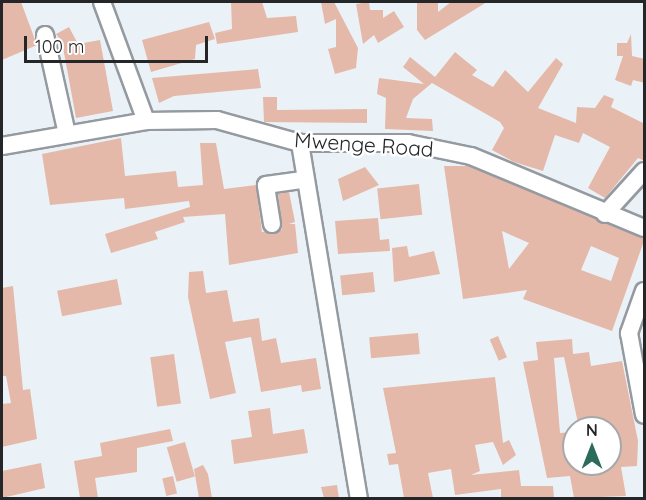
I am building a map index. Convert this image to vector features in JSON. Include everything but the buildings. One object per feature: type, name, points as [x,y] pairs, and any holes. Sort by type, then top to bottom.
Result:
[{"type":"street","points":[[102,2],[146,121]]},
{"type":"street","points":[[45,35],[66,134]]},
{"type":"street","name":"Mwenge Road","points":[[2,146],[146,121],[217,120],[300,143],[408,143],[471,156],[605,214],[645,228]]},
{"type":"street","points":[[300,143],[303,180],[359,498]]},
{"type":"street","points":[[605,214],[645,171]]},
{"type":"street","points":[[272,224],[266,185],[303,180]]},
{"type":"street","points":[[645,291],[629,333],[645,415]]}]
